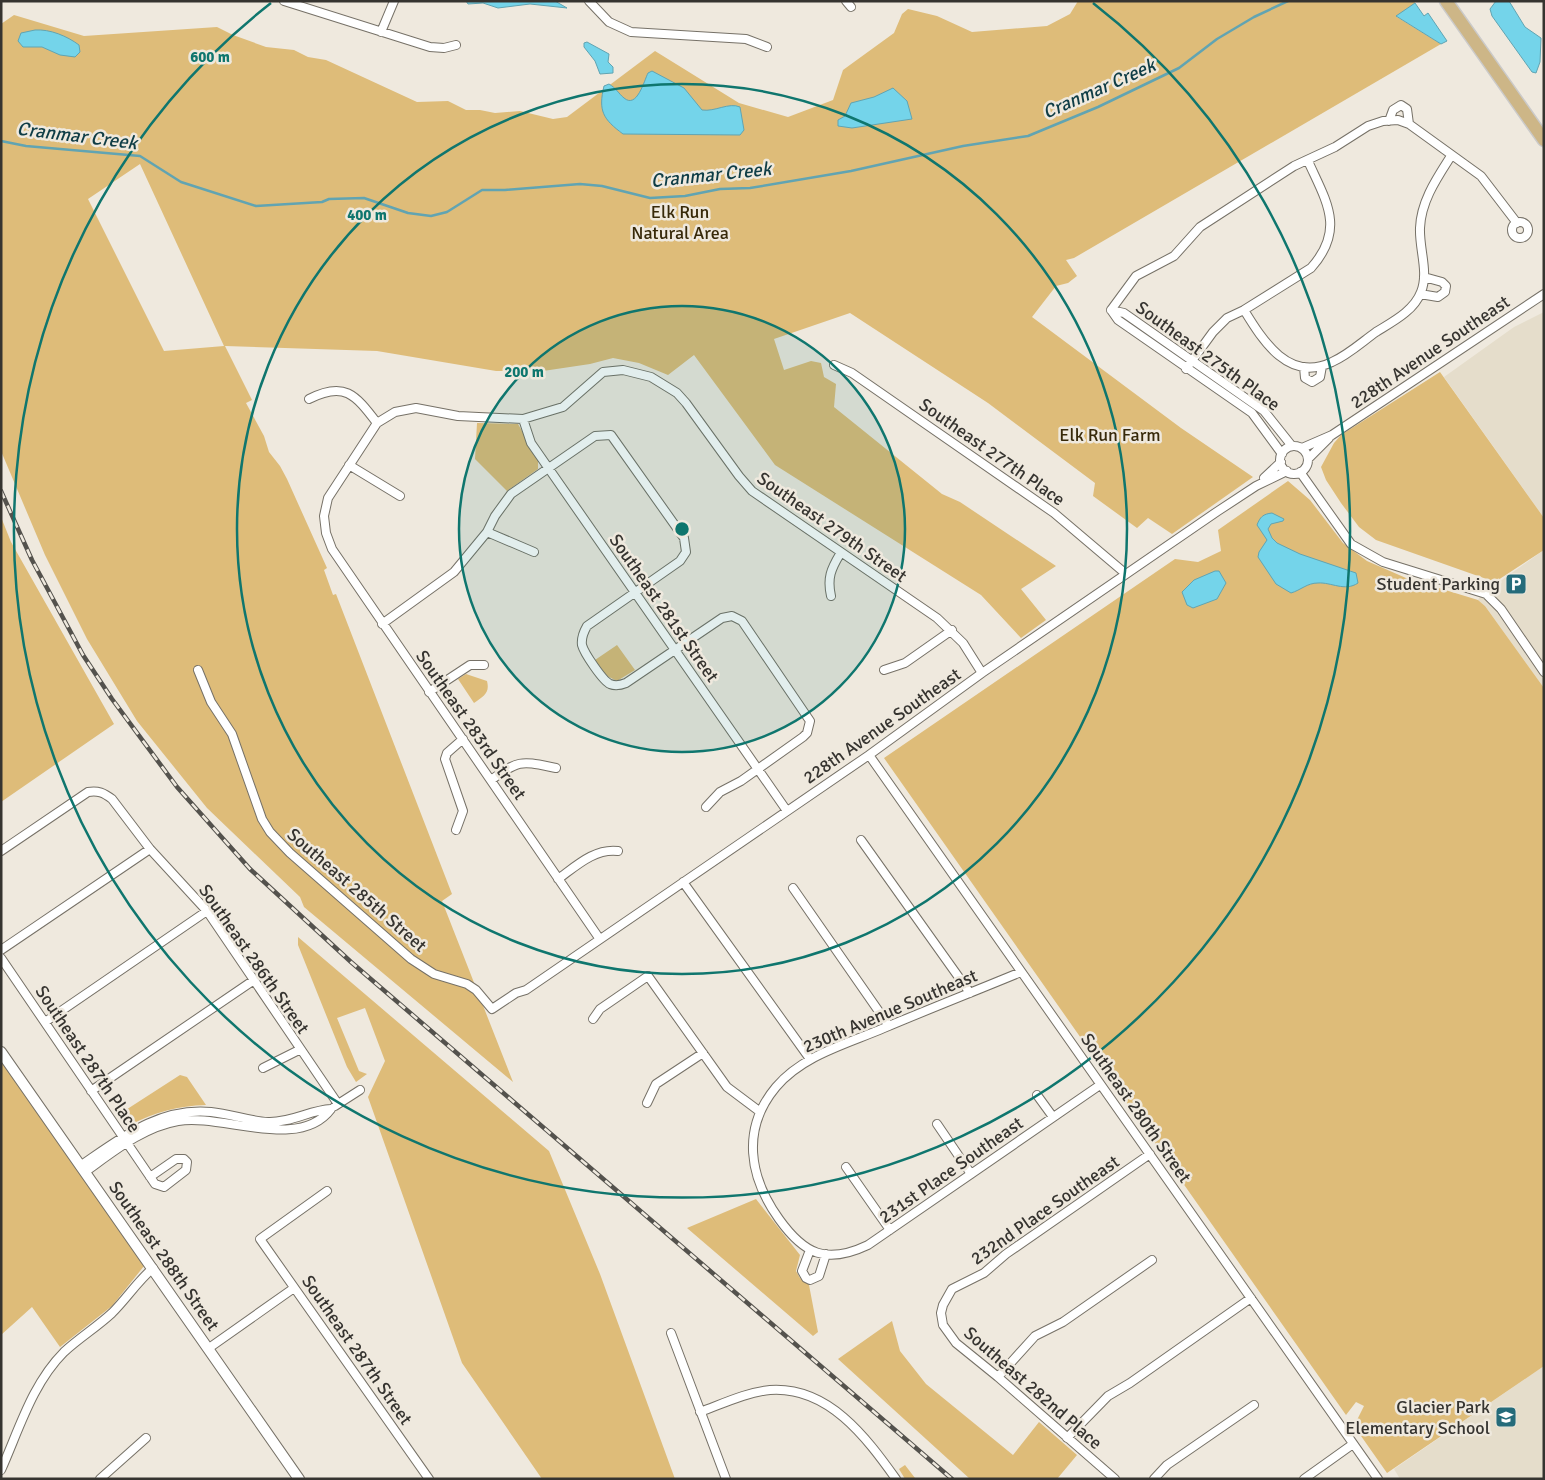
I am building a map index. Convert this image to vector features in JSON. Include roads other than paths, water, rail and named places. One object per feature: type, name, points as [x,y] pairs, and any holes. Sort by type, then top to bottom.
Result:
[{"type":"main road","points":[[1446,1],[1544,140]]},
{"type":"street","points":[[284,1],[430,47],[444,48],[456,45]]},
{"type":"street","points":[[380,32],[394,1]]},
{"type":"street","points":[[589,1],[609,22],[631,32],[746,39],[767,47]]},
{"type":"street","points":[[1389,120],[1393,110],[1401,105],[1407,109],[1409,124]]},
{"type":"street","points":[[1111,310],[1136,276],[1174,256],[1200,227],[1294,166],[1308,161],[1368,126],[1389,120],[1398,120],[1409,124],[1481,176],[1517,222]]},
{"type":"street","points":[[1244,310],[1272,351],[1288,362],[1304,367],[1322,366],[1333,362],[1399,317],[1407,311],[1420,294],[1424,277],[1420,229],[1421,214],[1430,190],[1451,156]]},
{"type":"street","points":[[1186,369],[1220,324],[1311,268],[1326,247],[1331,226],[1331,214],[1308,161]]},
{"type":"street","points":[[1420,294],[1438,296],[1445,292],[1446,286],[1442,282],[1424,277]]},
{"type":"street","name":"228th Avenue Southeast","points":[[1302,448],[1332,435],[1544,294]]},
{"type":"street","name":"Southeast 275th Place","points":[[1111,310],[1124,313],[1269,416],[1292,446]]},
{"type":"street","name":"Southeast 275th Place","points":[[1111,310],[1118,320],[1252,413],[1282,458],[1287,471]]},
{"type":"street","name":"Southeast 277th Place","points":[[834,365],[852,373],[1054,513],[1126,574]]},
{"type":"street","points":[[1304,367],[1305,378],[1312,382],[1320,377],[1322,366]]},
{"type":"street","name":"Southeast 279th Street","points":[[523,419],[563,407],[603,372],[623,370],[651,377],[677,393],[752,491],[840,554],[937,618],[952,630],[982,673]]},
{"type":"street","points":[[309,399],[331,390],[345,392],[358,400],[377,423]]},
{"type":"street","points":[[400,496],[349,465],[377,423],[395,412],[416,408],[458,416],[523,419]]},
{"type":"street","name":"Southeast 281st Street","points":[[523,419],[531,442],[787,810]]},
{"type":"street","points":[[382,624],[447,579],[487,532],[495,516],[511,494],[595,436],[605,434],[614,439],[684,538],[686,552],[680,561],[592,621],[582,638],[584,650],[604,679],[613,685],[626,683],[722,618],[732,616],[742,622],[809,717],[809,728],[803,737],[758,769],[720,792],[706,807]]},
{"type":"street","name":"228th Avenue Southeast","points":[[1304,466],[1332,435]]},
{"type":"street","points":[[1292,446],[1302,448],[1304,466],[1314,495],[1350,544],[1382,562],[1486,594],[1501,608],[1544,672]]},
{"type":"street","name":"228th Avenue Southeast","points":[[1256,486],[1292,446]]},
{"type":"street","name":"Southeast 283rd Street","points":[[349,465],[328,498],[324,516],[324,526],[332,549],[599,938]]},
{"type":"street","points":[[1287,471],[1304,466]]},
{"type":"street","name":"228th Avenue Southeast","points":[[526,990],[599,938],[869,755],[982,673],[1126,574],[1256,486],[1287,471]]},
{"type":"street","points":[[487,532],[534,552]]},
{"type":"street","points":[[830,596],[829,572],[840,554]]},
{"type":"street","points":[[884,670],[906,663],[952,630]]},
{"type":"street","points":[[429,692],[470,665],[484,665]]},
{"type":"street","name":"Southeast 285th Street","points":[[198,670],[211,702],[232,734],[238,747],[262,819],[270,832],[290,853],[410,959],[434,974],[467,984],[476,990],[492,1009],[516,993],[526,990]]},
{"type":"street","points":[[456,830],[463,811],[444,759],[447,753],[464,740]]},
{"type":"street","name":"Southeast 280th Street","points":[[869,755],[1378,1479]]},
{"type":"street","points":[[491,780],[518,762],[556,768]]},
{"type":"street","name":"Southeast 286th Street","points":[[1,851],[88,792],[100,792],[112,799],[150,849],[207,911],[254,980],[335,1107]]},
{"type":"street","points":[[861,840],[970,993]]},
{"type":"street","points":[[1,950],[150,849]]},
{"type":"street","points":[[558,879],[597,852],[607,849],[618,851]]},
{"type":"street","points":[[683,882],[810,1059]]},
{"type":"street","points":[[793,888],[889,1026]]},
{"type":"street","points":[[45,1022],[207,911]]},
{"type":"street","name":"Southeast 287th Place","points":[[1,958],[150,1177]]},
{"type":"street","name":"230th Avenue Southeast","points":[[759,1110],[776,1087],[810,1059],[1021,972]]},
{"type":"street","points":[[593,1019],[600,1009],[648,976],[727,1087],[759,1110],[753,1142],[753,1162],[758,1182],[767,1202],[790,1235],[802,1247],[810,1250],[802,1271],[806,1278],[810,1280],[819,1276],[826,1254]]},
{"type":"street","points":[[91,1091],[254,980]]},
{"type":"street","points":[[263,1068],[299,1050]]},
{"type":"street","name":"Southeast 288th Street","points":[[1,1052],[299,1479]]},
{"type":"street","points":[[647,1102],[656,1084],[703,1053]]},
{"type":"street","name":"231st Place Southeast","points":[[810,1250],[836,1255],[856,1251],[890,1230],[1100,1085]]},
{"type":"street","points":[[82,1169],[124,1140],[177,1121],[205,1119],[258,1129],[281,1130],[326,1116],[335,1107],[360,1090]]},
{"type":"street","points":[[1037,1094],[1053,1117]]},
{"type":"street","points":[[938,1124],[971,1174]]},
{"type":"street","name":"232nd Place Southeast","points":[[941,1313],[943,1305],[952,1289],[984,1273],[1006,1254],[1150,1154]]},
{"type":"street","points":[[184,1158],[187,1162],[186,1170],[164,1186],[157,1186],[150,1177],[176,1159],[184,1158]]},
{"type":"street","points":[[846,1167],[890,1230]]},
{"type":"street","name":"Southeast 287th Street","points":[[327,1191],[260,1238],[429,1479]]},
{"type":"street","points":[[998,1377],[1035,1336],[1063,1322],[1152,1260]]},
{"type":"street","points":[[1,1470],[27,1408],[52,1367],[64,1353],[109,1315],[137,1282],[153,1268]]},
{"type":"street","points":[[209,1348],[294,1288]]},
{"type":"street","points":[[1067,1438],[1108,1396],[1130,1383],[1251,1298]]},
{"type":"street","name":"Southeast 282nd Place","points":[[941,1313],[943,1326],[951,1338],[1115,1479]]},
{"type":"street","points":[[671,1333],[726,1479]]},
{"type":"street","points":[[700,1412],[769,1390],[783,1390],[813,1397],[829,1405],[858,1431],[876,1451],[896,1479]]},
{"type":"street","points":[[1154,1479],[1167,1465],[1254,1404]]},
{"type":"street","points":[[100,1479],[146,1438]]},
{"type":"street","points":[[1304,1479],[1353,1444]]},
{"type":"water","points":[[466,1],[555,1],[567,8],[530,4],[498,8],[483,3],[468,4]]},
{"type":"water","points":[[1496,1],[1509,1],[1525,27],[1541,38],[1540,62],[1536,73],[1532,72],[1492,16],[1490,9]]},
{"type":"water","points":[[1415,3],[1424,16],[1428,13],[1447,41],[1441,44],[1396,16]]},
{"type":"water","points":[[35,30],[64,36],[79,45],[80,52],[75,57],[60,55],[42,47],[23,47],[18,41],[21,33]]},
{"type":"water","points":[[587,42],[609,54],[608,62],[613,67],[613,73],[600,74],[595,61],[584,47],[584,43]]},
{"type":"water","points":[[652,71],[684,88],[702,110],[731,106],[740,107],[744,130],[740,135],[623,134],[611,124],[604,114],[602,95],[604,86],[609,84],[624,98],[633,100],[639,93],[648,73]]},
{"type":"water","points":[[893,88],[907,101],[912,119],[852,128],[838,126],[838,120],[845,116],[851,103],[874,97]]},
{"type":"water","points":[[1272,513],[1284,519],[1283,521],[1271,524],[1268,529],[1272,538],[1277,543],[1300,554],[1356,573],[1358,583],[1348,587],[1314,583],[1291,593],[1276,584],[1258,557],[1267,540],[1257,525],[1262,516]]},
{"type":"water","points":[[1219,571],[1226,583],[1217,599],[1193,608],[1187,605],[1182,592],[1194,580]]},
{"type":"waterway","name":"Cranmar Creek","points":[[1,141],[26,146],[140,156],[181,182],[256,206],[322,202],[329,199],[364,198],[408,213],[431,216],[447,212],[482,190],[580,184],[602,186],[650,198],[685,196],[720,189],[750,188],[851,171],[963,146],[1028,136],[1098,107],[1179,68],[1217,39],[1254,17],[1288,1]]},
{"type":"railway","points":[[1,491],[32,560],[83,655],[112,699],[177,787],[250,869],[351,962],[952,1479]]},
{"type":"place","name":"Student Parking","points":[[1516,584]]},
{"type":"place","name":"Glacier Park Elementary School","points":[[1506,1417]]},
{"type":"park label","name":"Elk Run Natural Area","points":[[680,222]]},
{"type":"park label","name":"Elk Run Farm","points":[[1110,435]]}]
